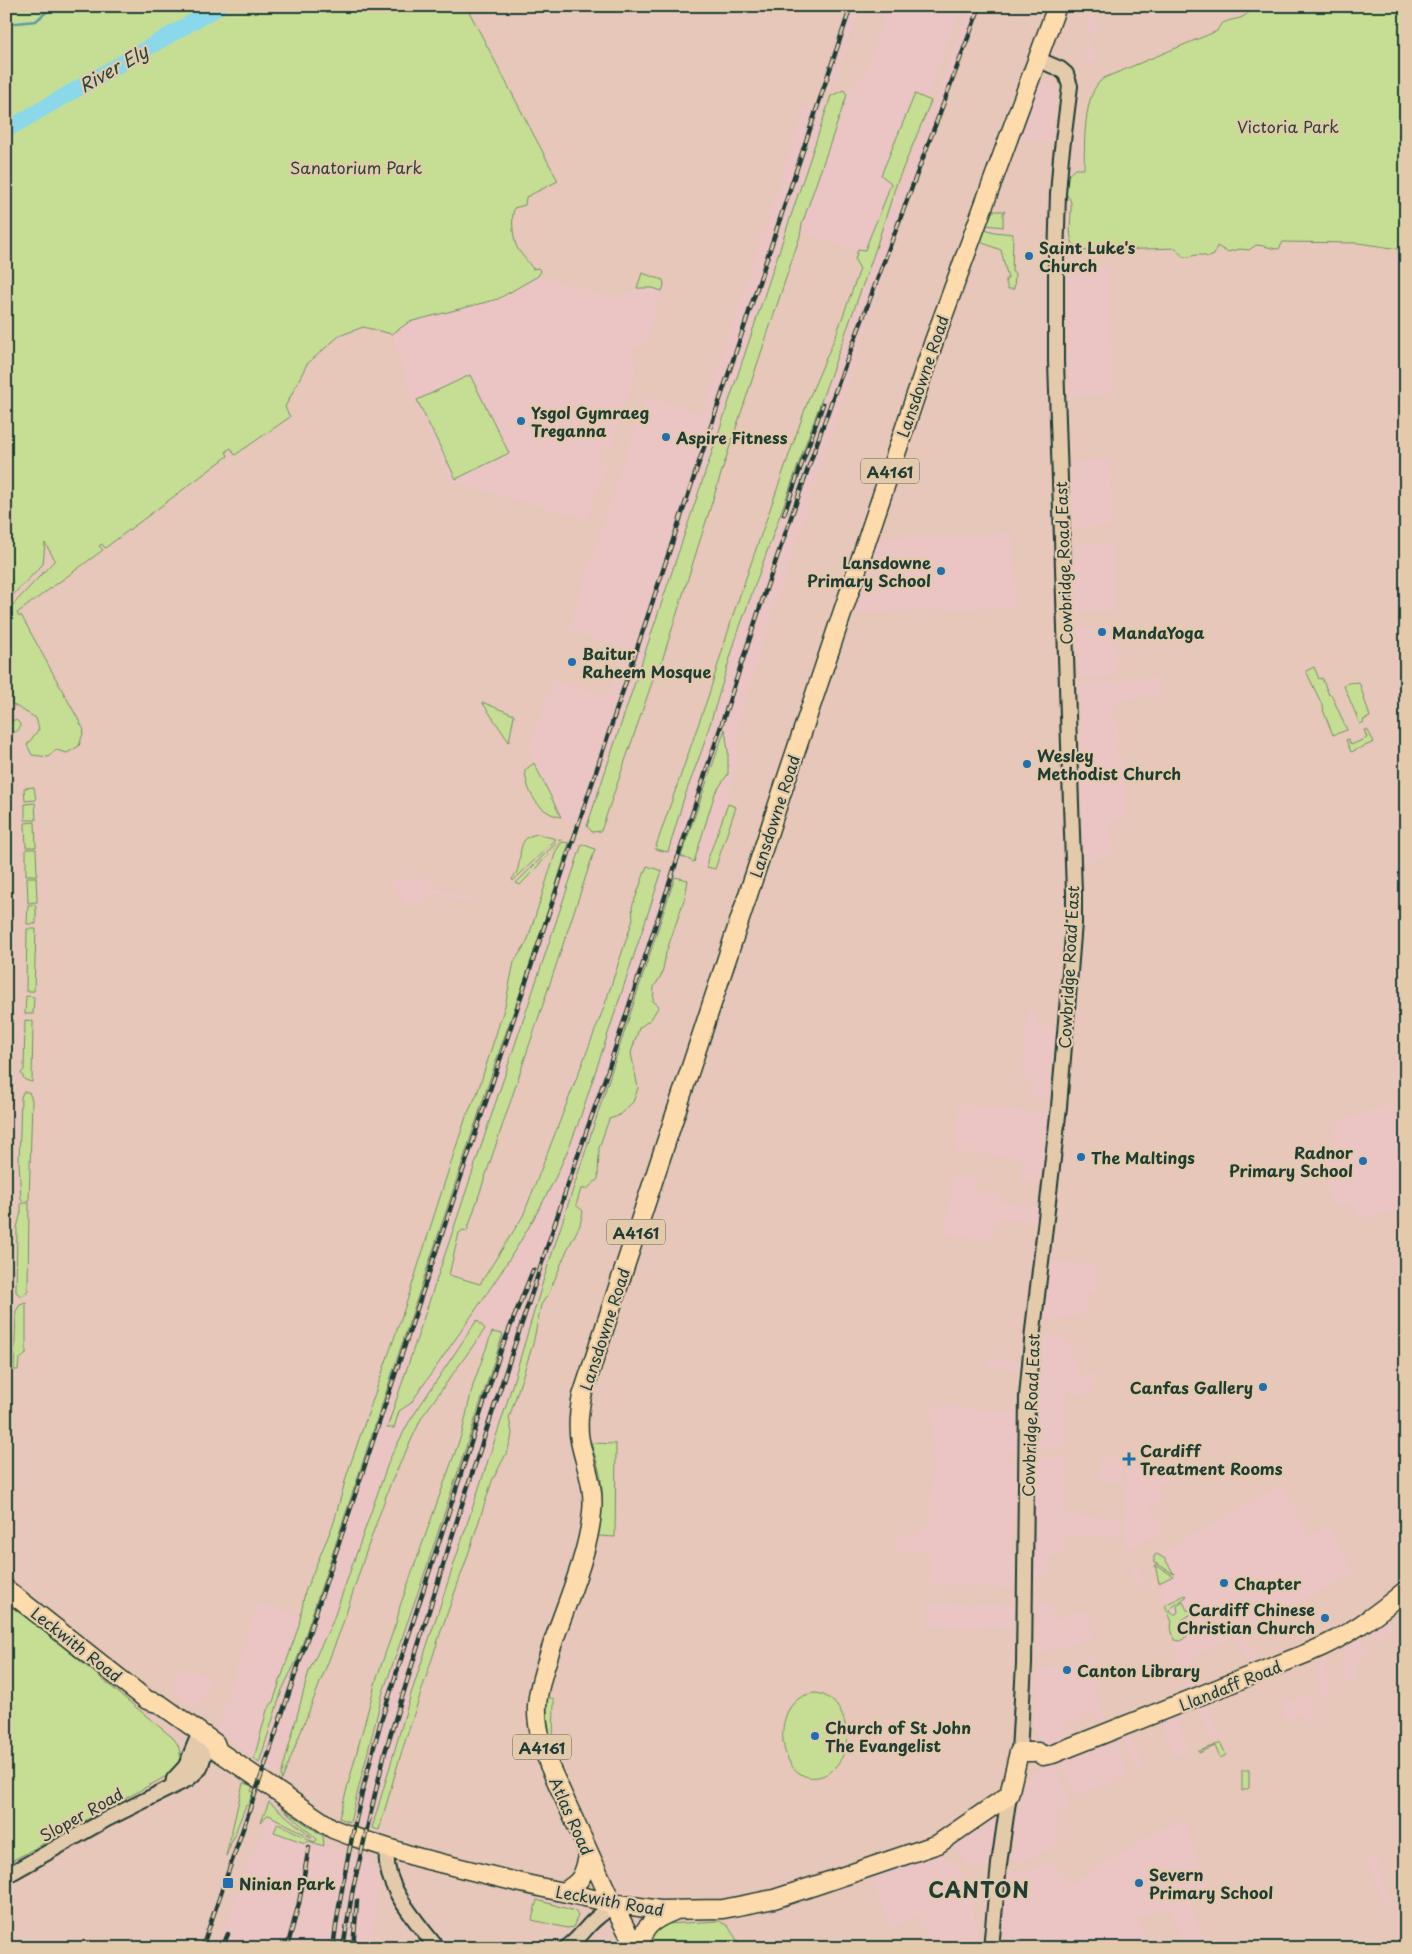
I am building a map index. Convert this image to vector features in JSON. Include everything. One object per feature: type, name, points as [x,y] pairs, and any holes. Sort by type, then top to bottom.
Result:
[{"type":"main road","name":"A4161","points":[[1037,59],[1057,6]]},
{"type":"main road","name":"Lansdowne Road","points":[[574,1583],[592,1514],[591,1487],[580,1440],[579,1426],[582,1396],[590,1368],[928,359],[1037,59]]},
{"type":"main road","name":"Atlas Road","points":[[574,1583],[540,1683],[537,1716],[545,1755],[612,1903]]},
{"type":"main road","name":"Leckwith Road","points":[[6,1590],[147,1700],[160,1704],[206,1743],[333,1829],[416,1857],[612,1903],[675,1910],[723,1909],[774,1898],[932,1846],[946,1839],[1010,1795]]},
{"type":"main road","name":"Llandaff Road","points":[[1015,1769],[1040,1760],[1042,1756],[1053,1754],[1109,1733],[1325,1646],[1360,1627],[1406,1590]]},
{"type":"main road","name":"Llandaff Road","points":[[1018,1752],[1038,1752],[1042,1756]]},
{"type":"main road","name":"Cowbridge Road East","points":[[1010,1795],[1018,1752]]},
{"type":"main road","points":[[564,1892],[581,1879],[589,1853]]},
{"type":"main road","name":"A4161","points":[[612,1903],[636,1948]]},
{"type":"main road","points":[[640,1948],[644,1931],[650,1924],[661,1916],[675,1910]]},
{"type":"street","name":"Cowbridge Road East","points":[[1018,1752],[1024,1664],[1027,1396],[1059,1107],[1074,923],[1056,362],[1058,194],[1070,86],[1066,74],[1060,69],[1037,59]]},
{"type":"street","name":"Sloper Road","points":[[6,1876],[107,1819],[188,1779],[200,1768],[206,1743]]},
{"type":"street","name":"Cowbridge Road East","points":[[991,1948],[999,1859],[1010,1795]]},
{"type":"street","points":[[388,1848],[387,1866],[395,1888],[437,1948]]},
{"type":"street","points":[[566,1948],[583,1934],[596,1917],[607,1911],[612,1903]]},
{"type":"shaded area","points":[[847,6],[861,6],[836,80],[820,87]]},
{"type":"shaded area","points":[[887,6],[962,6],[868,250],[887,220],[970,6],[983,6],[907,206],[752,676],[737,730],[736,772],[707,867],[658,851],[866,253],[798,231],[602,833],[566,820],[561,814],[530,753],[530,746],[553,680],[608,696],[672,505],[622,649],[568,630],[645,396],[703,414],[804,109],[845,97],[859,80],[871,59]]},
{"type":"shaded area","points":[[1093,15],[1099,30],[1088,35],[1099,62],[1093,64],[1084,61],[1089,16]]},
{"type":"shaded area","points":[[1037,81],[1053,82],[1056,86],[1051,142],[1017,140]]},
{"type":"shaded area","points":[[1108,266],[1112,394],[1069,397],[1068,270],[1070,267]]},
{"type":"shaded area","name":"Ysgol Gymraeg Treganna","points":[[538,276],[613,298],[641,288],[653,288],[662,291],[644,346],[631,348],[633,360],[639,361],[611,447],[605,445],[597,453],[606,465],[587,519],[451,482],[412,397],[392,334],[409,322],[498,299]]},
{"type":"shaded area","points":[[1109,460],[1112,526],[1074,528],[1072,461]]},
{"type":"shaded area","name":"Lansdowne Primary School","points":[[1013,533],[1015,607],[853,613],[878,538]]},
{"type":"shaded area","points":[[1113,543],[1115,611],[1076,612],[1074,544]]},
{"type":"shaded area","points":[[1116,627],[1116,677],[1079,679],[1077,628]]},
{"type":"shaded area","points":[[1159,677],[1160,696],[1119,700],[1119,706],[1111,707],[1111,720],[1117,720],[1119,740],[1115,741],[1115,758],[1124,758],[1125,820],[1111,821],[1111,853],[1089,861],[1084,857],[1079,683]]},
{"type":"shaded area","points":[[562,840],[596,852],[445,1272],[482,1285],[506,1243],[546,1153],[652,868],[682,877],[560,1251],[496,1464],[399,1747],[377,1831],[341,1819],[485,1353],[467,1347],[446,1374],[398,1458],[276,1775],[217,1731],[257,1603],[302,1616],[331,1521]]},
{"type":"shaded area","points":[[435,877],[431,887],[475,900],[473,905],[430,892],[425,903],[405,904],[391,882],[391,880]]},
{"type":"shaded area","points":[[1028,1005],[1037,1018],[1037,1025],[1056,1027],[1048,1098],[1031,1097],[1033,1081],[1022,1080]]},
{"type":"shaded area","points":[[958,1104],[1048,1114],[1040,1184],[1020,1182],[1023,1159],[955,1151]]},
{"type":"shaded area","name":"Radnor Primary School","points":[[1393,1105],[1406,1166],[1406,1208],[1362,1219],[1350,1204],[1331,1207],[1321,1155],[1336,1152],[1333,1124],[1373,1109]]},
{"type":"shaded area","points":[[953,1174],[977,1177],[975,1192],[1001,1195],[1000,1202],[1038,1207],[1036,1222],[995,1218],[992,1240],[945,1234]]},
{"type":"shaded area","points":[[1051,1260],[1098,1265],[1095,1293],[1087,1293],[1084,1314],[1044,1322]]},
{"type":"shaded area","points":[[1065,1335],[1080,1378],[1096,1372],[1092,1381],[1091,1394],[1073,1394],[1073,1389],[1069,1389],[1067,1397],[1067,1448],[1038,1448],[1043,1338]]},
{"type":"shaded area","points":[[989,1358],[1022,1361],[1021,1369],[988,1367]]},
{"type":"shaded area","points":[[932,1405],[1018,1413],[1016,1449],[1005,1456],[1009,1461],[1014,1457],[1016,1516],[1013,1516],[1010,1559],[1014,1560],[1014,1588],[930,1585],[930,1551],[896,1551],[896,1534],[920,1535],[920,1527],[931,1527]]},
{"type":"shaded area","points":[[1132,1455],[1144,1478],[1161,1468],[1168,1480],[1157,1487],[1163,1499],[1150,1506],[1164,1531],[1125,1551],[1125,1459]]},
{"type":"shaded area","points":[[1039,1458],[1067,1458],[1066,1515],[1120,1517],[1120,1537],[1064,1535],[1064,1551],[1049,1557],[1049,1573],[1038,1577],[1035,1575],[1035,1567],[1036,1460]]},
{"type":"shaded area","points":[[1101,1458],[1120,1458],[1121,1482],[1099,1482],[1099,1460]]},
{"type":"shaded area","points":[[1282,1485],[1309,1536],[1329,1526],[1354,1573],[1243,1631],[1260,1664],[1251,1668],[1234,1636],[1192,1657],[1204,1687],[1187,1692],[1171,1627],[1171,1617],[1167,1613],[1154,1556]]},
{"type":"shaded area","points":[[1137,1562],[1144,1589],[1139,1590],[1129,1565]]},
{"type":"shaded area","points":[[1039,1602],[1052,1603],[1052,1620],[1086,1609],[1095,1637],[1039,1654],[1037,1651]]},
{"type":"shaded area","points":[[929,1603],[1014,1605],[1012,1628],[929,1626]]},
{"type":"shaded area","points":[[1387,1616],[1389,1618],[1387,1619],[1393,1626],[1378,1639],[1370,1630]]},
{"type":"shaded area","points":[[1360,1638],[1369,1648],[1356,1660],[1357,1682],[1344,1682],[1343,1648]]},
{"type":"shaded area","points":[[1325,1655],[1329,1696],[1318,1697],[1318,1692],[1321,1691],[1317,1658]]},
{"type":"shaded area","points":[[1091,1656],[1100,1686],[1094,1688],[1108,1724],[1101,1727],[1095,1712],[1067,1724],[1070,1739],[1054,1745],[1040,1741],[1033,1730],[1037,1672]]},
{"type":"shaded area","points":[[181,1667],[212,1678],[205,1698],[202,1697],[196,1706],[192,1706],[171,1689]]},
{"type":"shaded area","points":[[1309,1696],[1311,1725],[1305,1725],[1304,1715],[1296,1715],[1295,1718],[1284,1719],[1282,1699],[1289,1698],[1290,1702],[1296,1701],[1296,1698]]},
{"type":"shaded area","points":[[1205,1704],[1208,1705],[1220,1736],[1211,1740],[1197,1707]]},
{"type":"shaded area","points":[[1176,1717],[1189,1750],[1174,1756],[1161,1723]]},
{"type":"shaded area","points":[[1131,1735],[1144,1768],[1137,1771],[1123,1738]]},
{"type":"shaded area","points":[[1114,1739],[1128,1774],[1076,1797],[1060,1760]]},
{"type":"shaded area","points":[[1055,1763],[1072,1808],[1054,1815],[1059,1830],[1054,1832],[1059,1844],[1022,1862],[1012,1861],[1010,1859],[1022,1784],[1035,1771]]},
{"type":"shaded area","points":[[990,1816],[997,1819],[990,1868],[972,1867],[968,1865],[951,1844]]},
{"type":"shaded area","points":[[1406,1816],[1406,1841],[1397,1819]]},
{"type":"shaded area","points":[[269,1818],[276,1821],[274,1832],[370,1858],[380,1879],[370,1948],[218,1948],[246,1868]]},
{"type":"shaded area","name":"Severn Primary School","points":[[1183,1820],[1209,1891],[1188,1900],[1208,1948],[1185,1948],[1170,1907],[1137,1919],[1147,1948],[1003,1948],[1004,1904],[1008,1870],[1026,1872],[1051,1859],[1060,1877],[1064,1875],[1069,1884],[1157,1831]]},
{"type":"shaded area","points":[[940,1853],[958,1868],[966,1887],[969,1887],[978,1939],[964,1948],[933,1948],[917,1915],[890,1929],[875,1885],[877,1874],[930,1854]]},
{"type":"shaded area","points":[[1380,1858],[1382,1863],[1376,1865],[1391,1903],[1385,1906],[1368,1862]]},
{"type":"shaded area","points":[[603,1934],[608,1935],[617,1948],[582,1948]]},
{"type":"green space","name":"Sanatorium Park","points":[[6,6],[466,6],[558,181],[526,197],[525,205],[514,208],[513,227],[516,245],[533,269],[538,268],[541,271],[538,276],[498,299],[409,322],[392,334],[363,327],[339,336],[307,364],[285,407],[290,417],[235,455],[231,448],[226,451],[228,456],[105,548],[102,544],[99,546],[103,550],[17,613],[19,617],[21,615],[84,730],[79,746],[67,753],[56,750],[48,757],[32,755],[27,745],[39,729],[36,718],[12,704],[9,651],[6,648],[6,615],[8,610],[55,560],[45,543],[43,564],[6,602]]},
{"type":"green space","name":"Victoria Park","points":[[1271,6],[1406,6],[1406,250],[1358,243],[1283,242],[1279,249],[1256,245],[1249,250],[1240,249],[1227,252],[1217,246],[1214,255],[1209,257],[1197,255],[1185,257],[1176,248],[1084,251],[1074,246],[1070,231],[1071,203],[1065,191],[1065,183],[1068,176],[1075,169],[1084,169],[1088,107],[1097,85],[1104,78],[1217,31],[1226,22],[1245,16],[1253,10]]},
{"type":"green space","points":[[844,90],[847,95],[802,224],[800,236],[726,458],[661,664],[657,668],[601,831],[592,832],[587,826],[831,96]]},
{"type":"green space","points":[[915,94],[931,101],[896,185],[875,251],[737,635],[703,747],[684,798],[668,852],[655,849],[709,694],[734,612],[809,398],[836,335],[860,269],[855,260],[858,249],[865,250],[888,192],[891,183],[881,175]]},
{"type":"green space","points":[[991,211],[1005,211],[1003,213],[1003,227],[986,225]]},
{"type":"green space","points":[[985,229],[1013,234],[1012,272],[1015,273],[1014,289],[1008,289],[1005,279],[1008,279],[1001,250],[980,242]]},
{"type":"green space","points":[[642,273],[663,280],[662,291],[653,288],[637,288]]},
{"type":"green space","points":[[470,375],[509,453],[456,479],[417,400]]},
{"type":"green space","points":[[1314,667],[1319,679],[1322,678],[1329,695],[1331,694],[1347,730],[1333,735],[1324,709],[1306,671]]},
{"type":"green space","points":[[1359,682],[1370,717],[1363,720],[1364,722],[1360,724],[1344,686],[1348,683]]},
{"type":"green space","points":[[482,702],[514,715],[509,742]]},
{"type":"green space","points":[[12,720],[16,720],[20,726],[16,732],[12,732],[8,728],[8,724]]},
{"type":"green space","points":[[725,729],[728,751],[728,774],[715,793],[694,862],[681,856]]},
{"type":"green space","points":[[1367,729],[1374,742],[1351,752],[1346,740],[1348,739],[1351,745],[1367,738],[1364,730]]},
{"type":"green space","points":[[534,763],[561,817],[546,811],[531,793],[525,770]]},
{"type":"green space","points":[[34,787],[36,800],[25,801],[24,788]]},
{"type":"green space","points":[[35,803],[36,820],[25,820],[25,804]]},
{"type":"green space","points":[[728,804],[736,807],[715,869],[707,867],[707,861]]},
{"type":"green space","points":[[35,822],[36,847],[26,847],[25,823]]},
{"type":"green space","points":[[538,834],[556,839],[513,881],[512,879],[519,866],[522,846],[525,840],[530,836]]},
{"type":"green space","points":[[559,840],[562,840],[520,885],[516,883]]},
{"type":"green space","points":[[562,842],[569,843],[536,948],[499,1052],[298,1657],[282,1690],[259,1763],[254,1759],[267,1710],[273,1702],[299,1625],[305,1592],[334,1522],[347,1474],[406,1304],[466,1117],[477,1094],[505,1006],[514,962],[527,942],[556,851]]},
{"type":"green space","points":[[582,844],[595,849],[467,1231],[463,1230],[459,1233],[449,1275],[480,1284],[523,1216],[603,1010],[633,919],[632,907],[647,866],[662,871],[579,1121],[564,1159],[526,1232],[411,1403],[399,1411],[394,1428],[387,1428]]},
{"type":"green space","points":[[26,849],[36,849],[37,875],[26,875]]},
{"type":"green space","points":[[27,877],[36,877],[37,902],[28,903]]},
{"type":"green space","points":[[675,877],[688,880],[685,897],[666,953],[662,974],[654,987],[653,1001],[659,1006],[651,1019],[639,1028],[631,1053],[638,1088],[633,1102],[618,1116],[609,1119],[599,1148],[598,1179],[587,1189],[581,1189],[576,1205],[583,1211],[580,1225],[549,1293],[541,1305],[533,1344],[509,1418],[512,1433],[511,1440],[492,1481],[441,1631],[400,1757],[379,1830],[372,1828],[411,1694],[506,1406],[544,1278]]},
{"type":"green space","points":[[28,905],[36,905],[36,924],[27,924]]},
{"type":"green space","points":[[27,929],[36,929],[34,991],[26,991]]},
{"type":"green space","points":[[26,996],[34,997],[33,1014],[25,1014]]},
{"type":"green space","points":[[25,1020],[33,1021],[32,1082],[25,1080],[21,1073],[24,1070]]},
{"type":"green space","points":[[23,1092],[29,1092],[32,1100],[29,1201],[21,1200],[19,1163],[21,1097]]},
{"type":"green space","points":[[21,1203],[29,1203],[28,1290],[21,1296],[16,1292],[17,1228]]},
{"type":"green space","points":[[26,1303],[26,1354],[19,1360],[18,1370],[14,1370],[16,1311],[20,1305]]},
{"type":"green space","points":[[477,1320],[485,1329],[422,1417],[390,1485],[341,1629],[282,1780],[281,1776],[309,1671],[332,1623],[390,1458],[409,1422]]},
{"type":"green space","points":[[492,1332],[503,1334],[424,1575],[383,1692],[350,1822],[339,1818],[377,1677],[400,1606],[462,1433],[473,1385]]},
{"type":"green space","points":[[591,1443],[616,1444],[615,1537],[598,1536],[602,1489],[599,1470]]},
{"type":"green space","points":[[1157,1554],[1165,1559],[1174,1574],[1154,1562],[1154,1556]]},
{"type":"green space","points":[[1155,1565],[1172,1575],[1173,1576],[1159,1583]]},
{"type":"green space","points":[[1185,1595],[1187,1596],[1170,1609],[1172,1614],[1176,1614],[1178,1612],[1177,1606],[1183,1602],[1187,1610],[1193,1613],[1182,1620],[1183,1632],[1189,1634],[1181,1641],[1174,1640],[1171,1627],[1172,1622],[1165,1605]]},
{"type":"green space","points":[[6,1603],[38,1626],[173,1738],[180,1751],[180,1755],[178,1764],[172,1773],[6,1864]]},
{"type":"green space","points":[[816,1693],[833,1701],[839,1708],[846,1727],[847,1737],[843,1755],[832,1770],[822,1776],[807,1777],[795,1769],[787,1757],[783,1741],[784,1724],[789,1709],[800,1698]]},
{"type":"green space","points":[[547,1697],[554,1699],[553,1745],[551,1744],[547,1719]]},
{"type":"green space","points":[[1221,1744],[1226,1755],[1220,1758],[1215,1746],[1199,1753],[1199,1751]]},
{"type":"green space","points":[[1242,1770],[1249,1770],[1249,1788],[1242,1791]]},
{"type":"green space","points":[[243,1783],[253,1786],[251,1791],[253,1792],[226,1856]]},
{"type":"green space","points":[[269,1802],[312,1838],[269,1815],[261,1822]]},
{"type":"green space","points":[[282,1808],[323,1836],[324,1846],[308,1841],[305,1843],[274,1832],[278,1823],[310,1840],[315,1842],[317,1839]]},
{"type":"green space","points":[[537,1900],[575,1911],[578,1916],[573,1927],[567,1928],[532,1920]]},
{"type":"green space","points":[[719,1921],[728,1926],[742,1948],[652,1948],[650,1941],[653,1931],[667,1924]]},
{"type":"waterway","points":[[6,24],[36,21],[53,6]]},
{"type":"waterway","name":"River Ely","points":[[6,130],[220,6]]},
{"type":"railway","points":[[202,1948],[266,1762],[851,6]]},
{"type":"railway","points":[[343,1948],[353,1888],[385,1752],[464,1498],[569,1181],[608,1070],[767,586],[832,400],[980,6]]},
{"type":"railway","points":[[784,514],[823,404]]},
{"type":"railway","points":[[333,1948],[353,1833],[381,1721],[501,1350],[533,1270]]},
{"type":"railway","points":[[287,1948],[299,1903],[309,1847]]},
{"type":"railway","points":[[353,1948],[357,1901]]},
{"type":"railway","points":[[222,1948],[228,1934]]},
{"type":"place","name":"Saint Luke's Church","points":[[1029,256]]},
{"type":"place","name":"Ysgol Gymraeg Treganna","points":[[521,421]]},
{"type":"place","name":"Aspire Fitness","points":[[666,437]]},
{"type":"place","name":"Lansdowne Primary School","points":[[941,571]]},
{"type":"place","name":"MandaYoga","points":[[1102,632]]},
{"type":"place","name":"Baitur Raheem Mosque","points":[[572,662]]},
{"type":"place","name":"Wesley Methodist Church","points":[[1027,764]]},
{"type":"place","name":"The Maltings","points":[[1081,1157]]},
{"type":"place","name":"Radnor Primary School","points":[[1363,1161]]},
{"type":"place","name":"Canfas Gallery","points":[[1263,1387]]},
{"type":"place","name":"Cardiff Treatment Rooms","points":[[1129,1459]]},
{"type":"place","name":"Chapter","points":[[1224,1583]]},
{"type":"place","name":"Cardiff Chinese Christian Church","points":[[1325,1618]]},
{"type":"place","name":"Canton Library","points":[[1067,1670]]},
{"type":"place","name":"Church of St John The Evangelist","points":[[815,1736]]},
{"type":"place","name":"Ninian Park","points":[[228,1883]]},
{"type":"place","name":"Severn Primary School","points":[[1139,1883]]},
{"type":"district","name":"CANTON","points":[[979,1889]]}]
